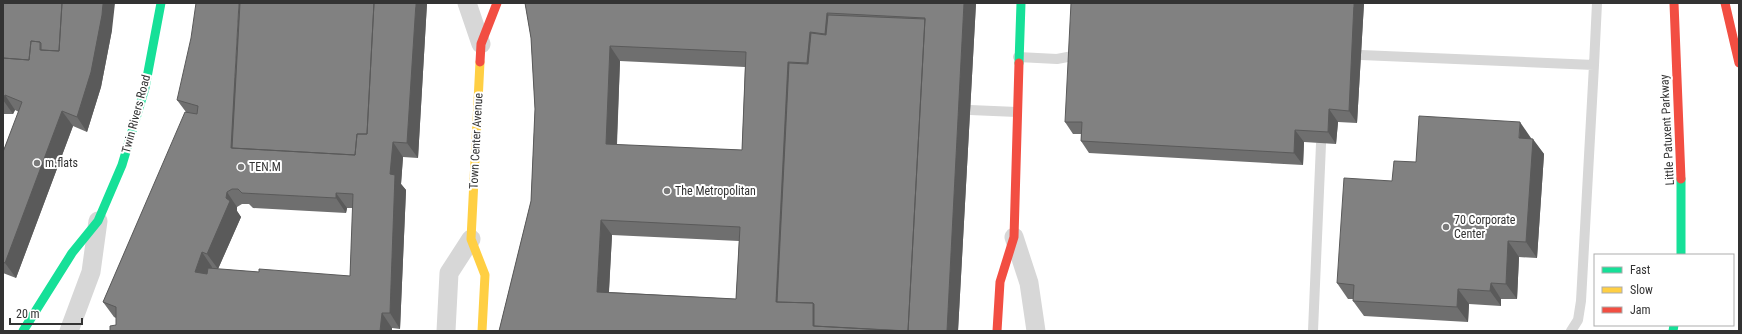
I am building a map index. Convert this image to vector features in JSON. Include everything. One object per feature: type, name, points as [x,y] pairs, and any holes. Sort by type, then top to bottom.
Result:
[{"type":"street","name":"Twin Rivers Road","points":[[69,331],[91,272],[98,221],[122,165],[145,88],[161,3]]},
{"type":"street","name":"Town Center Avenue","points":[[467,3],[481,44]]},
{"type":"street","name":"Town Center Avenue","points":[[482,331],[485,275],[471,239],[481,44],[497,3]]},
{"type":"street","points":[[997,331],[1000,282],[1014,237],[1020,3]]},
{"type":"street","name":"Little Patuxent Parkway","points":[[1674,3],[1682,201],[1681,254]]},
{"type":"street","points":[[1725,3],[1739,63]]},
{"type":"street","name":"Twin Rivers Road","points":[[23,331],[72,253],[98,221]]},
{"type":"street","points":[[1014,237],[1028,284],[1036,331]]},
{"type":"street","name":"Town Center Avenue","points":[[446,331],[449,273],[471,239]]},
{"type":"lane","points":[[1571,331],[1578,320],[1581,301],[1597,3]]},
{"type":"lane","points":[[1018,57],[1057,59],[1078,55]]},
{"type":"lane","points":[[1361,55],[1594,66]]},
{"type":"lane","points":[[970,110],[1017,112]]},
{"type":"lane","points":[[1313,331],[1321,144]]},
{"type":"building","points":[[3,3],[62,3],[59,51],[41,50],[40,42],[31,41],[29,60],[3,58]]},
{"type":"building","name":"m.flats","points":[[62,3],[103,3],[91,72],[77,117],[62,111],[5,263],[3,262],[3,152],[22,102],[5,95],[3,99],[3,58],[29,60],[31,41],[40,42],[40,50],[59,51]]},
{"type":"building","name":"TEN.M","points":[[196,3],[239,3],[231,148],[355,155],[357,134],[367,134],[374,3],[416,3],[407,143],[393,142],[390,174],[395,175],[390,313],[382,313],[380,331],[110,331],[110,326],[116,325],[116,307],[103,302],[185,112],[197,114],[198,106],[177,100],[191,38]],"holes":[[[232,189],[238,189],[242,193],[336,198],[336,193],[353,194],[350,276],[259,269],[259,272],[208,268],[207,274],[195,272],[202,252],[207,254],[230,201],[226,198],[227,192]]]},
{"type":"building","points":[[240,3],[374,3],[367,134],[357,134],[355,155],[232,148]]},
{"type":"building","name":"The Metropolitan","points":[[525,3],[964,3],[947,331],[908,331],[925,18],[827,13],[825,34],[810,32],[807,63],[788,62],[776,302],[813,303],[813,326],[904,331],[499,331],[531,201],[535,109],[531,38]],"holes":[[[610,46],[746,52],[742,150],[606,144]],[[601,220],[740,227],[736,299],[597,292]]]},
{"type":"building","points":[[1071,3],[1354,3],[1349,111],[1329,109],[1328,132],[1295,130],[1294,153],[1081,141],[1082,122],[1065,122]]},
{"type":"building","points":[[828,15],[925,19],[908,331],[814,326],[813,303],[777,302],[789,63],[808,64],[811,33],[826,35]]},
{"type":"building","name":"70 Corporate Center","points":[[1419,116],[1520,122],[1519,138],[1533,139],[1526,242],[1508,241],[1506,284],[1491,283],[1490,291],[1458,289],[1457,307],[1353,301],[1354,285],[1337,283],[1344,178],[1392,181],[1394,161],[1416,162]]},
{"type":"traffic: fast","points":[[23,331],[72,253],[98,221],[122,165],[145,88],[161,3]]},
{"type":"traffic: fast","points":[[1019,63],[1021,3]]},
{"type":"traffic: fast","points":[[1681,179],[1681,254]]},
{"type":"traffic: fast","points":[[1673,331],[1674,326]]},
{"type":"traffic: slow","points":[[480,62],[471,239],[485,275],[482,331]]},
{"type":"traffic: jam","points":[[480,62],[481,44],[497,3]]},
{"type":"traffic: jam","points":[[1674,3],[1681,179]]},
{"type":"traffic: jam","points":[[1725,3],[1739,63]]},
{"type":"traffic: jam","points":[[997,331],[1000,282],[1014,237],[1019,63]]},
{"type":"place","name":"m.flats","points":[[37,163]]},
{"type":"place","name":"TEN.M","points":[[241,167]]},
{"type":"place","name":"The Metropolitan","points":[[667,191]]},
{"type":"place","name":"70 Corporate Center","points":[[1446,227]]}]
